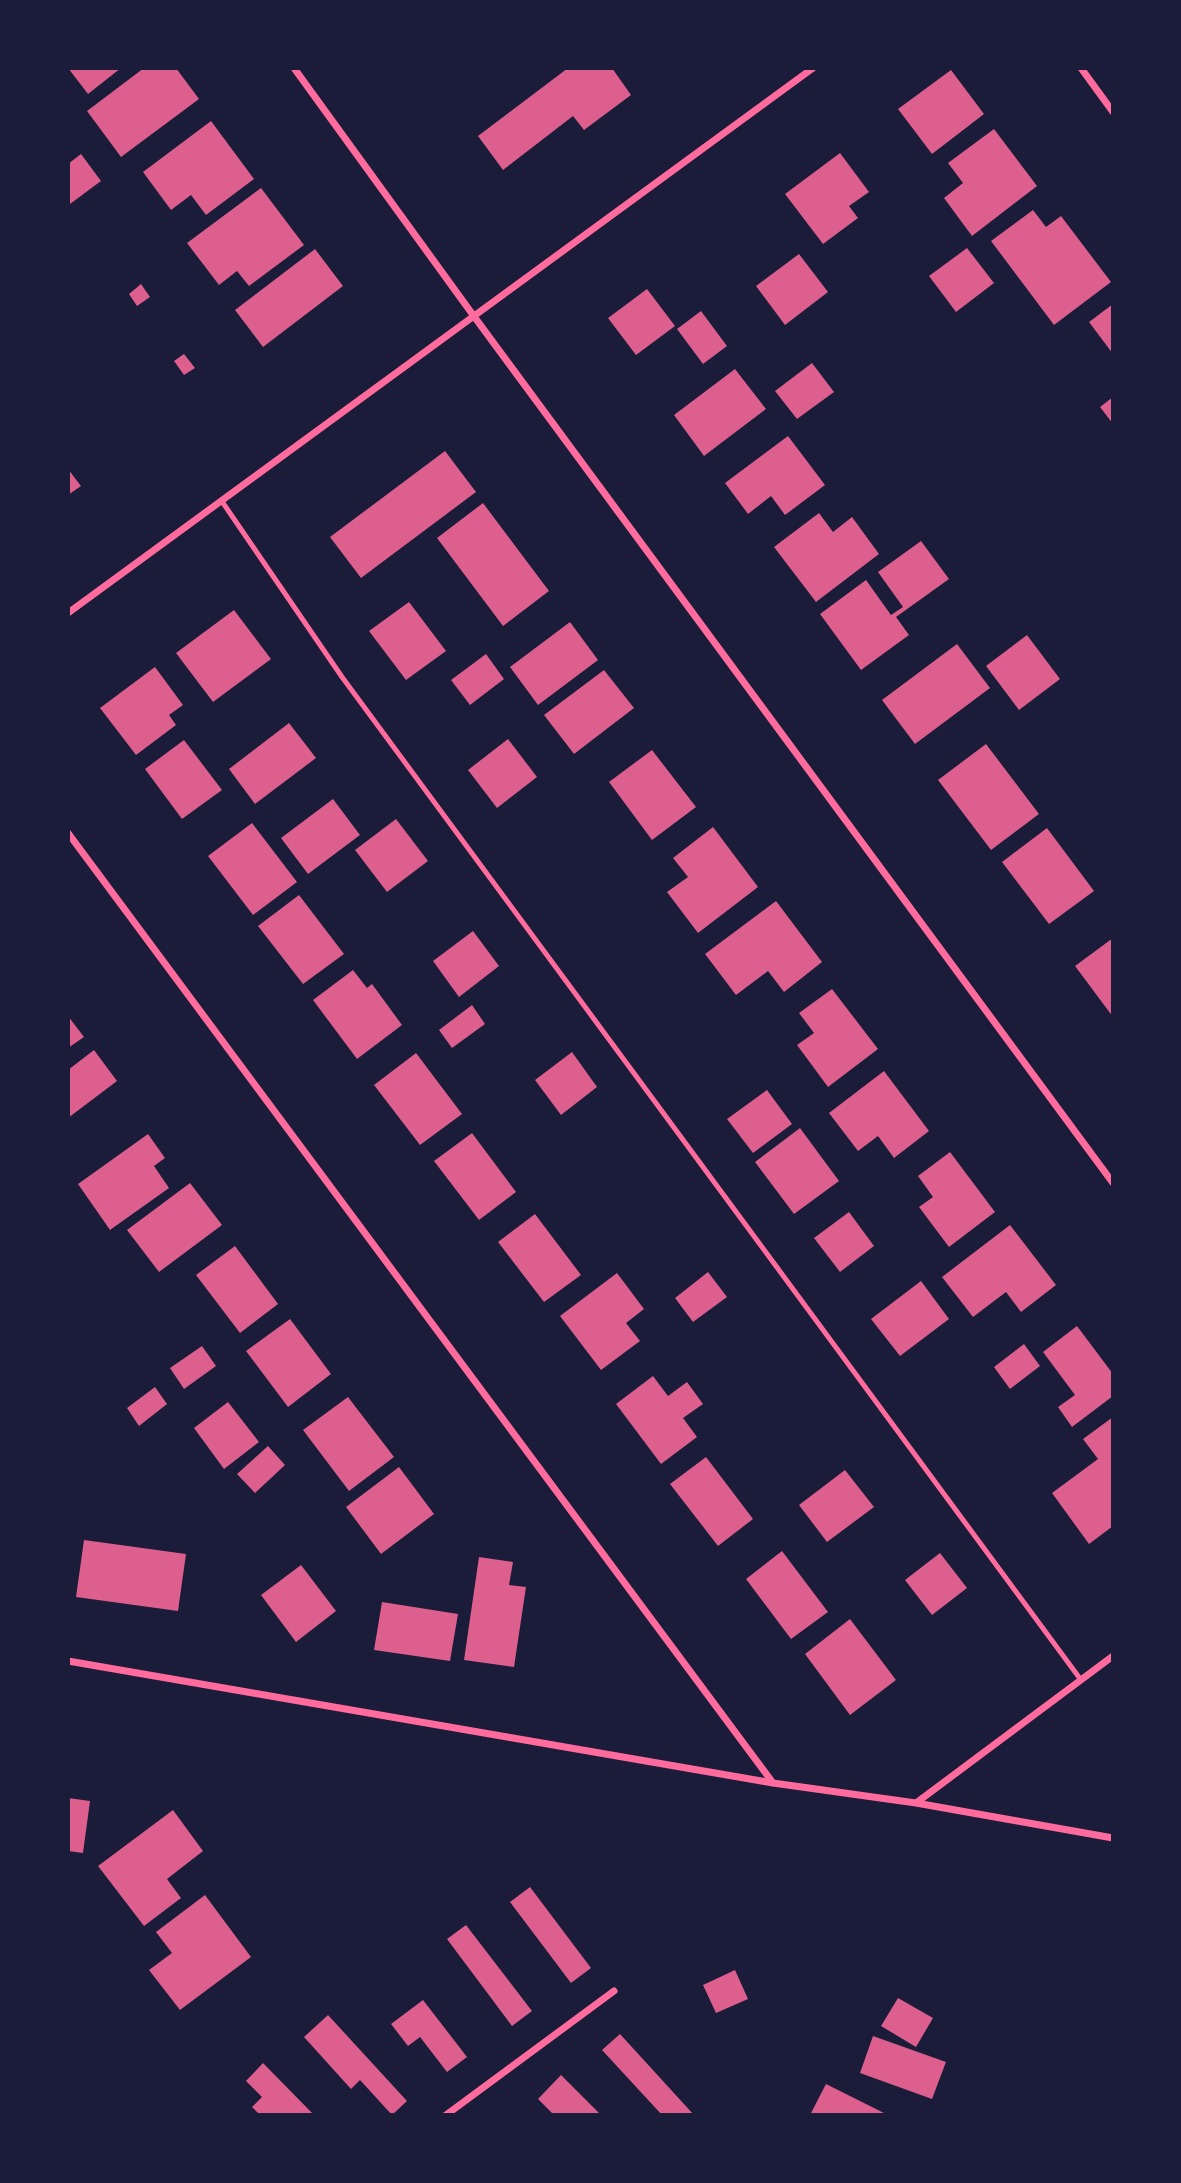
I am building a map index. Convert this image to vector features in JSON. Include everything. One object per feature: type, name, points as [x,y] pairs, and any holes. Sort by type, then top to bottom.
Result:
[{"type":"street","points":[[294,68],[1113,1183]]},
{"type":"street","points":[[68,613],[814,68]]},
{"type":"street","points":[[1081,68],[1113,112]]},
{"type":"street","points":[[68,833],[773,1783]]},
{"type":"street","points":[[916,1803],[1113,1656]]},
{"type":"street","points":[[68,1661],[773,1783],[916,1803],[1113,1838]]},
{"type":"street","points":[[446,2115],[614,1991]]},
{"type":"lane","points":[[221,500],[342,677],[1081,1680]]},
{"type":"building","points":[[68,68],[121,68],[88,94]]},
{"type":"building","points":[[144,68],[176,68],[199,99],[121,157],[87,111]]},
{"type":"building","points":[[568,68],[612,68],[631,95],[584,130],[573,116],[503,170],[478,136]]},
{"type":"building","points":[[951,70],[984,114],[932,154],[898,109]]},
{"type":"building","points":[[211,121],[254,179],[206,215],[191,195],[171,210],[143,172]]},
{"type":"building","points":[[994,129],[1037,186],[972,236],[944,198],[963,183],[948,163]]},
{"type":"building","points":[[840,153],[869,192],[849,206],[858,218],[823,244],[785,194]]},
{"type":"building","points":[[81,154],[101,181],[70,204],[68,164]]},
{"type":"building","points":[[261,188],[304,245],[249,286],[237,271],[219,285],[187,243]]},
{"type":"building","points":[[1033,210],[1046,227],[1061,216],[1111,282],[1054,325],[991,241]]},
{"type":"building","points":[[967,248],[994,283],[956,312],[929,276]]},
{"type":"building","points":[[315,249],[343,286],[263,347],[235,310]]},
{"type":"building","points":[[799,254],[828,292],[785,325],[756,286]]},
{"type":"building","points":[[141,284],[150,297],[137,306],[129,294]]},
{"type":"building","points":[[647,289],[675,326],[636,355],[608,318]]},
{"type":"building","points":[[1113,304],[1113,354],[1089,322]]},
{"type":"building","points":[[701,311],[727,346],[703,364],[677,329]]},
{"type":"building","points":[[184,354],[195,368],[184,375],[174,361]]},
{"type":"building","points":[[812,363],[834,392],[797,419],[775,391]]},
{"type":"building","points":[[735,369],[766,409],[704,456],[674,415]]},
{"type":"building","points":[[1113,397],[1113,424],[1100,407]]},
{"type":"building","points":[[788,436],[825,485],[785,515],[771,496],[748,514],[725,483]]},
{"type":"building","points":[[445,451],[476,492],[361,578],[330,537]]},
{"type":"building","points":[[68,469],[81,486],[68,495]]},
{"type":"building","points":[[483,503],[549,591],[503,626],[437,538]]},
{"type":"building","points":[[819,513],[833,532],[852,517],[879,554],[816,602],[774,547]]},
{"type":"building","points":[[921,541],[949,579],[896,617],[909,635],[861,670],[820,614],[866,580],[891,615],[903,607],[878,572]]},
{"type":"building","points":[[409,602],[446,651],[406,680],[369,631]]},
{"type":"building","points":[[234,610],[271,659],[213,702],[176,653]]},
{"type":"building","points":[[570,622],[598,660],[538,705],[510,667]]},
{"type":"building","points":[[1027,635],[1060,679],[1019,710],[986,666]]},
{"type":"building","points":[[957,644],[990,688],[915,744],[882,700]]},
{"type":"building","points":[[486,654],[504,679],[470,705],[451,680]]},
{"type":"building","points":[[155,667],[183,705],[169,715],[176,725],[136,755],[100,708]]},
{"type":"building","points":[[604,670],[634,708],[574,754],[544,715]]},
{"type":"building","points":[[289,723],[316,758],[255,804],[229,769]]},
{"type":"building","points":[[508,739],[537,777],[497,808],[468,770]]},
{"type":"building","points":[[184,740],[222,790],[182,819],[145,769]]},
{"type":"building","points":[[986,744],[1039,814],[991,850],[938,780]]},
{"type":"building","points":[[652,750],[696,807],[652,840],[609,782]]},
{"type":"building","points":[[333,799],[360,835],[308,874],[281,838]]},
{"type":"building","points":[[396,819],[428,861],[387,892],[355,850]]},
{"type":"building","points":[[252,823],[297,882],[253,915],[208,856]]},
{"type":"building","points":[[713,827],[758,887],[698,933],[667,892],[688,877],[673,858]]},
{"type":"building","points":[[1047,828],[1094,891],[1049,924],[1002,862]]},
{"type":"building","points":[[299,895],[344,954],[303,984],[258,926]]},
{"type":"building","points":[[776,901],[822,962],[784,992],[768,971],[736,995],[705,954]]},
{"type":"building","points":[[473,931],[499,966],[459,997],[433,961]]},
{"type":"building","points":[[1113,938],[1113,1017],[1075,966]]},
{"type":"building","points":[[353,970],[367,988],[372,984],[402,1025],[357,1059],[313,1000]]},
{"type":"building","points":[[832,989],[878,1049],[828,1087],[797,1045],[814,1033],[799,1013]]},
{"type":"building","points":[[472,1005],[485,1024],[452,1048],[439,1030]]},
{"type":"building","points":[[68,1016],[84,1037],[68,1048]]},
{"type":"building","points":[[94,1050],[117,1081],[68,1118],[68,1070]]},
{"type":"building","points":[[572,1052],[597,1087],[561,1115],[535,1080]]},
{"type":"building","points":[[416,1053],[462,1114],[420,1145],[374,1085]]},
{"type":"building","points":[[884,1071],[929,1131],[894,1158],[878,1136],[858,1151],[829,1113]]},
{"type":"building","points":[[767,1090],[792,1124],[753,1153],[727,1119]]},
{"type":"building","points":[[800,1128],[839,1181],[794,1214],[755,1162]]},
{"type":"building","points":[[472,1133],[516,1192],[479,1220],[434,1161]]},
{"type":"building","points":[[148,1134],[165,1158],[154,1166],[169,1188],[110,1230],[78,1184]]},
{"type":"building","points":[[950,1152],[995,1212],[949,1247],[919,1207],[933,1197],[918,1176]]},
{"type":"building","points":[[190,1183],[222,1225],[159,1272],[127,1230]]},
{"type":"building","points":[[849,1212],[874,1246],[840,1272],[814,1238]]},
{"type":"building","points":[[535,1214],[581,1275],[544,1302],[498,1242]]},
{"type":"building","points":[[1010,1225],[1056,1285],[1021,1312],[1006,1292],[973,1317],[942,1277]]},
{"type":"building","points":[[235,1246],[278,1304],[240,1333],[196,1275]]},
{"type":"building","points":[[708,1272],[727,1297],[693,1322],[675,1298]]},
{"type":"building","points":[[617,1273],[644,1309],[626,1323],[640,1341],[601,1370],[560,1316]]},
{"type":"building","points":[[921,1281],[949,1319],[900,1356],[871,1319]]},
{"type":"building","points":[[290,1319],[331,1374],[288,1407],[246,1351]]},
{"type":"building","points":[[1077,1326],[1113,1374],[1113,1396],[1072,1427],[1058,1407],[1075,1395],[1043,1352]]},
{"type":"building","points":[[1024,1344],[1040,1366],[1010,1389],[994,1367]]},
{"type":"building","points":[[202,1346],[216,1366],[184,1389],[170,1368]]},
{"type":"building","points":[[653,1376],[668,1396],[687,1382],[703,1404],[683,1418],[697,1437],[661,1464],[616,1404]]},
{"type":"building","points":[[155,1387],[167,1404],[139,1426],[127,1408]]},
{"type":"building","points":[[348,1397],[394,1457],[349,1491],[303,1430]]},
{"type":"building","points":[[228,1402],[259,1442],[224,1469],[194,1428]]},
{"type":"building","points":[[1113,1417],[1113,1526],[1089,1544],[1052,1493],[1098,1459],[1083,1439]]},
{"type":"building","points":[[268,1446],[285,1465],[255,1493],[237,1474]]},
{"type":"building","points":[[706,1457],[753,1519],[718,1546],[670,1484]]},
{"type":"building","points":[[399,1467],[434,1514],[381,1554],[346,1507]]},
{"type":"building","points":[[845,1470],[874,1507],[827,1542],[799,1505]]},
{"type":"building","points":[[84,1540],[186,1554],[178,1611],[76,1597]]},
{"type":"building","points":[[782,1551],[828,1612],[791,1639],[746,1579]]},
{"type":"building","points":[[940,1553],[967,1588],[932,1615],[905,1580]]},
{"type":"building","points":[[479,1557],[513,1562],[509,1585],[526,1587],[514,1667],[464,1660]]},
{"type":"building","points":[[301,1565],[336,1611],[296,1642],[261,1595]]},
{"type":"building","points":[[382,1602],[458,1614],[450,1661],[374,1650]]},
{"type":"building","points":[[850,1619],[896,1680],[850,1715],[805,1654]]},
{"type":"building","points":[[68,1798],[90,1801],[83,1853],[68,1851]]},
{"type":"building","points":[[173,1810],[203,1851],[167,1879],[181,1898],[144,1926],[98,1866]]},
{"type":"building","points":[[530,1887],[591,1968],[571,1983],[510,1902]]},
{"type":"building","points":[[205,1895],[251,1957],[180,2010],[149,1970],[172,1953],[156,1932]]},
{"type":"building","points":[[466,1925],[532,2011],[512,2026],[447,1939]]},
{"type":"building","points":[[735,1970],[748,1999],[716,2013],[703,1985]]},
{"type":"building","points":[[898,1998],[933,2018],[916,2047],[881,2026]]},
{"type":"building","points":[[423,2000],[467,2057],[447,2072],[420,2037],[408,2046],[391,2024]]},
{"type":"building","points":[[328,2015],[407,2101],[392,2115],[360,2080],[351,2089],[304,2037]]},
{"type":"building","points":[[620,2034],[694,2115],[662,2115],[602,2050]]},
{"type":"building","points":[[873,2036],[946,2062],[932,2099],[860,2073]]},
{"type":"building","points":[[263,2063],[314,2115],[260,2115],[252,2107],[262,2097],[246,2081]]},
{"type":"building","points":[[561,2075],[601,2115],[554,2115],[538,2099]]},
{"type":"building","points":[[826,2084],[888,2115],[810,2115]]}]
